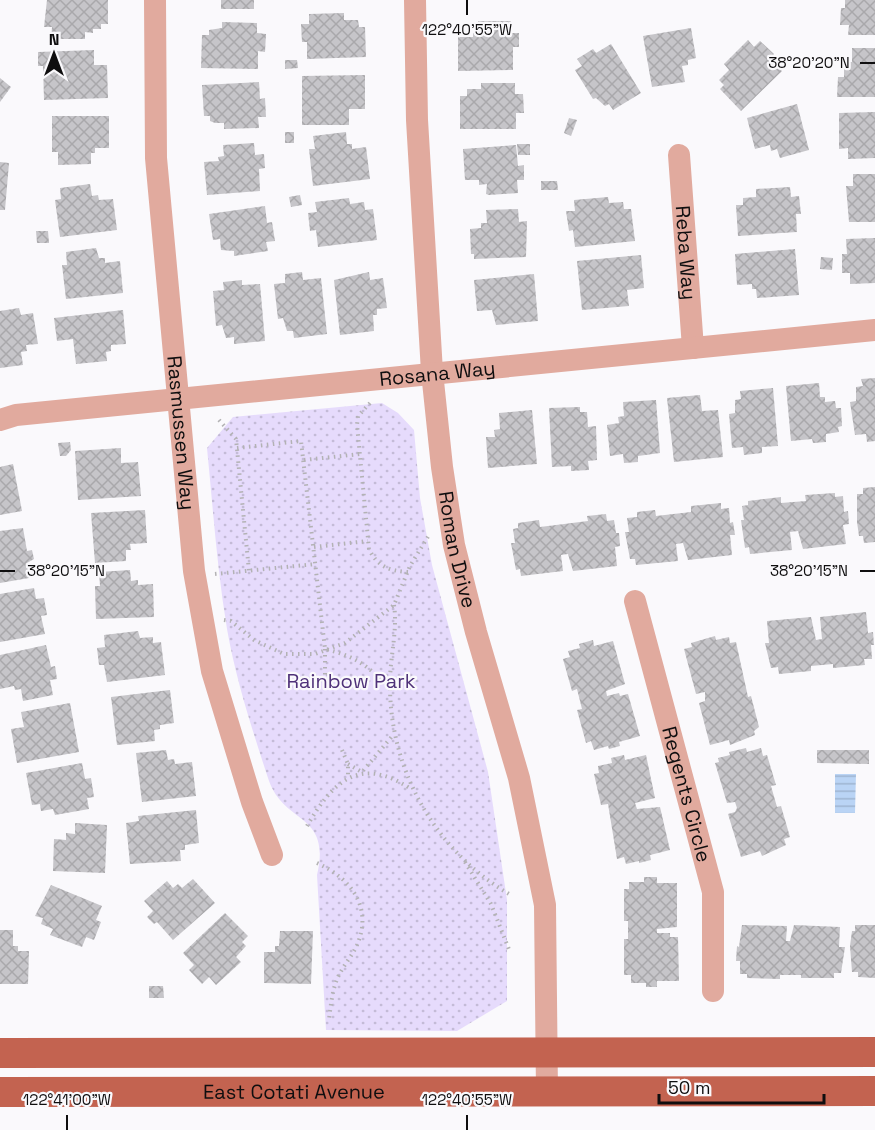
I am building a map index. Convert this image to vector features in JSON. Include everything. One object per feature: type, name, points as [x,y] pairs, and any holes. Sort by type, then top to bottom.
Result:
[{"type":"main road","name":"East Cotati Avenue","points":[[0,1053],[875,1052]]},
{"type":"main road","name":"East Cotati Avenue","points":[[0,1092],[875,1091]]},
{"type":"street","name":"Rasmussen Way","points":[[155,0],[156,158],[194,571],[212,671],[252,802],[272,855]]},
{"type":"street","name":"Roman Drive","points":[[415,0],[417,120],[432,372],[442,467],[454,545],[476,632],[519,778],[545,905],[547,1092]]},
{"type":"street","name":"Reba Way","points":[[679,155],[693,348]]},
{"type":"street","name":"Rosana Way","points":[[0,420],[16,415],[179,398],[875,330]]},
{"type":"street","name":"Regents Circle","points":[[635,601],[713,892],[713,991]]},
{"type":"path","points":[[372,402],[358,416],[369,549],[378,564],[388,569],[408,572]]},
{"type":"path","points":[[219,420],[236,440],[249,571]]},
{"type":"path","points":[[237,448],[301,441],[325,650],[325,682]]},
{"type":"path","points":[[304,460],[360,454]]},
{"type":"path","points":[[429,535],[408,572],[394,605],[390,689],[395,733],[412,789],[427,816],[462,858],[491,904],[510,952]]},
{"type":"path","points":[[314,547],[368,541]]},
{"type":"path","points":[[215,574],[316,564]]},
{"type":"path","points":[[223,620],[231,621],[271,650],[284,654],[315,654],[345,643],[394,605]]},
{"type":"path","points":[[325,650],[341,653],[369,666],[390,689]]},
{"type":"path","points":[[306,826],[327,793],[348,777],[362,772],[395,733]]},
{"type":"path","points":[[342,750],[348,764],[348,777]]},
{"type":"path","points":[[348,764],[362,772],[397,779],[412,789]]},
{"type":"path","points":[[462,858],[508,894]]},
{"type":"path","points":[[317,863],[328,868],[355,892],[363,906],[364,920],[356,947],[336,979],[329,1019]]},
{"type":"green space","name":"Rainbow Park","points":[[382,403],[398,413],[414,430],[420,498],[432,565],[488,772],[507,900],[507,1001],[457,1031],[326,1030],[317,875],[320,854],[318,840],[304,820],[284,804],[275,793],[268,778],[235,667],[220,584],[207,448],[233,417]]},
{"type":"water","points":[[835,774],[856,774],[855,813],[835,813]]},
{"type":"building","points":[[47,0],[108,0],[108,24],[101,24],[101,29],[93,29],[93,33],[85,32],[85,39],[51,39],[52,27],[44,27]]},
{"type":"building","points":[[221,0],[254,0],[254,9],[221,9]]},
{"type":"building","points":[[845,0],[875,0],[875,35],[848,35],[849,25],[840,25],[841,8],[845,8]]},
{"type":"building","points":[[344,13],[344,20],[358,20],[359,27],[365,27],[366,57],[307,59],[307,42],[302,42],[301,24],[309,24],[309,14]]},
{"type":"building","points":[[478,21],[511,21],[511,33],[519,33],[519,47],[513,47],[513,70],[458,71],[458,37],[473,37],[473,33],[478,32]]},
{"type":"building","points":[[222,22],[257,23],[257,33],[266,34],[265,52],[258,51],[258,69],[201,68],[202,35],[209,35],[209,30],[222,28]]},
{"type":"building","points":[[691,28],[696,58],[688,60],[688,65],[682,66],[685,82],[652,87],[643,36]]},
{"type":"building","points":[[748,40],[754,47],[760,41],[774,54],[770,59],[782,71],[741,111],[720,89],[724,85],[719,80],[729,70],[724,64]]},
{"type":"building","points":[[611,44],[641,93],[613,110],[609,104],[605,106],[596,98],[593,99],[575,70],[582,66],[577,59],[593,49],[596,53]]},
{"type":"building","points":[[852,48],[875,48],[875,97],[837,97],[838,77],[844,77],[844,62],[852,62]]},
{"type":"building","points":[[94,50],[94,65],[107,65],[108,98],[44,100],[43,66],[38,66],[38,52]]},
{"type":"building","points":[[285,60],[297,60],[298,68],[285,69]]},
{"type":"building","points":[[365,75],[365,109],[349,109],[349,125],[302,125],[302,76]]},
{"type":"building","points":[[0,78],[11,87],[0,102]]},
{"type":"building","points":[[259,82],[260,99],[265,98],[266,117],[258,117],[259,128],[224,129],[224,123],[215,123],[210,121],[210,116],[204,116],[202,85]]},
{"type":"building","points":[[481,83],[515,83],[515,94],[523,94],[524,113],[516,113],[516,129],[460,129],[460,96],[467,96],[467,89],[481,89]]},
{"type":"building","points":[[797,104],[809,150],[780,158],[777,149],[771,151],[770,145],[755,149],[747,118]]},
{"type":"building","points":[[875,112],[875,158],[848,159],[848,148],[839,149],[839,113]]},
{"type":"building","points":[[52,116],[109,116],[109,148],[95,148],[95,153],[91,153],[91,164],[58,165],[58,152],[52,152]]},
{"type":"building","points":[[569,118],[577,120],[571,136],[564,133]]},
{"type":"building","points":[[285,132],[294,132],[294,143],[285,143]]},
{"type":"building","points":[[346,132],[347,144],[352,144],[352,149],[366,147],[370,179],[313,186],[309,149],[315,149],[313,136]]},
{"type":"building","points":[[254,143],[255,155],[264,154],[265,168],[259,169],[260,191],[207,195],[204,162],[219,161],[218,157],[224,156],[223,145]]},
{"type":"building","points":[[517,144],[530,144],[530,155],[518,155]]},
{"type":"building","points":[[516,145],[518,166],[524,165],[524,180],[517,180],[518,193],[489,195],[486,194],[487,184],[479,185],[479,180],[465,180],[463,149]]},
{"type":"building","points":[[0,162],[9,163],[5,210],[0,210]]},
{"type":"building","points":[[853,174],[875,174],[875,222],[849,222],[846,186],[853,186]]},
{"type":"building","points":[[541,181],[557,181],[558,190],[541,190]]},
{"type":"building","points":[[90,184],[92,196],[98,195],[99,200],[113,199],[117,230],[60,237],[55,200],[61,199],[60,188]]},
{"type":"building","points":[[790,187],[791,197],[799,196],[801,214],[796,214],[797,232],[738,236],[736,205],[743,205],[743,198],[756,197],[756,189]]},
{"type":"building","points":[[300,195],[302,205],[291,207],[289,197]]},
{"type":"building","points":[[608,197],[609,203],[623,202],[624,209],[631,209],[635,241],[575,247],[573,230],[569,231],[566,211],[575,211],[574,200]]},
{"type":"building","points":[[349,198],[350,204],[364,202],[365,210],[373,209],[377,240],[318,247],[316,230],[310,231],[308,213],[317,212],[315,202]]},
{"type":"building","points":[[265,206],[267,223],[272,222],[275,241],[266,242],[268,251],[234,256],[234,251],[221,250],[220,239],[213,240],[209,214]]},
{"type":"building","points":[[518,209],[519,222],[527,221],[526,257],[474,259],[474,254],[471,254],[470,229],[481,228],[481,223],[487,223],[486,210]]},
{"type":"building","points":[[36,231],[48,231],[49,243],[37,243]]},
{"type":"building","points":[[875,238],[875,283],[850,284],[850,273],[842,273],[842,254],[847,254],[846,239]]},
{"type":"building","points":[[96,248],[99,258],[105,258],[105,263],[120,261],[123,293],[66,299],[62,265],[67,265],[66,252]]},
{"type":"building","points":[[795,249],[799,295],[757,298],[756,289],[752,289],[752,284],[737,285],[735,254]]},
{"type":"building","points":[[641,255],[644,288],[627,290],[629,306],[582,310],[577,261]]},
{"type":"building","points":[[821,257],[833,258],[832,270],[820,269]]},
{"type":"building","points":[[302,272],[303,280],[321,278],[327,334],[294,338],[293,331],[287,331],[283,318],[278,319],[274,284],[285,283],[285,274]]},
{"type":"building","points":[[369,272],[370,280],[383,278],[387,308],[377,309],[377,315],[373,315],[374,331],[340,335],[334,280]]},
{"type":"building","points":[[534,274],[538,321],[496,325],[492,310],[477,311],[474,280]]},
{"type":"building","points":[[242,280],[242,285],[260,284],[265,341],[234,344],[234,337],[226,338],[222,325],[216,326],[213,291],[224,290],[223,282]]},
{"type":"building","points":[[19,308],[21,315],[33,313],[38,344],[26,345],[27,351],[21,352],[23,365],[0,368],[0,311]]},
{"type":"building","points":[[123,310],[126,344],[111,345],[111,351],[106,352],[107,361],[76,364],[73,339],[57,341],[54,318]]},
{"type":"building","points":[[875,378],[875,441],[867,442],[866,434],[855,435],[850,402],[856,401],[856,387],[863,386],[861,379]]},
{"type":"building","points":[[819,383],[820,397],[825,397],[825,402],[835,401],[836,408],[841,408],[842,426],[838,427],[839,432],[826,434],[826,442],[813,443],[812,439],[791,441],[786,386]]},
{"type":"building","points":[[773,388],[778,446],[762,447],[762,453],[744,455],[743,447],[732,448],[729,414],[735,413],[735,400],[741,399],[740,391]]},
{"type":"building","points":[[700,395],[702,411],[718,410],[723,457],[674,462],[667,398]]},
{"type":"building","points":[[656,400],[660,453],[638,456],[638,462],[624,463],[623,454],[610,456],[607,425],[619,423],[618,417],[624,416],[623,402]]},
{"type":"building","points":[[580,407],[580,412],[587,412],[588,427],[596,426],[597,460],[588,461],[589,470],[571,471],[571,466],[552,467],[549,408]]},
{"type":"building","points":[[532,410],[537,464],[488,468],[486,437],[495,437],[494,430],[500,429],[499,413]]},
{"type":"building","points":[[70,442],[71,450],[66,456],[60,456],[58,443]]},
{"type":"building","points":[[121,448],[121,463],[138,462],[141,496],[78,500],[75,451]]},
{"type":"building","points":[[13,464],[22,511],[0,515],[0,467]]},
{"type":"building","points":[[875,487],[875,542],[864,543],[863,536],[859,536],[857,522],[857,494],[863,494],[863,488]]},
{"type":"building","points":[[835,493],[835,497],[843,496],[844,512],[848,511],[849,524],[843,525],[846,544],[803,549],[798,531],[790,532],[792,550],[750,554],[749,547],[745,548],[741,520],[744,520],[742,506],[748,505],[748,501],[781,497],[781,503],[806,501],[805,495]]},
{"type":"building","points":[[721,503],[721,509],[729,508],[730,523],[733,522],[735,535],[730,535],[732,555],[688,560],[683,543],[676,544],[678,561],[636,565],[635,559],[630,559],[625,532],[629,532],[627,518],[637,517],[637,512],[655,510],[656,516],[691,512],[691,506]]},
{"type":"building","points":[[145,510],[147,543],[130,544],[131,550],[126,550],[126,561],[95,563],[91,513]]},
{"type":"building","points":[[606,514],[607,521],[614,520],[616,533],[619,533],[620,546],[615,547],[617,566],[573,571],[568,554],[561,555],[563,571],[521,576],[520,569],[516,570],[511,543],[515,543],[513,529],[518,528],[518,523],[539,520],[540,527],[588,521],[587,516]]},
{"type":"building","points":[[23,528],[27,551],[32,550],[34,559],[27,563],[29,578],[0,583],[0,531]]},
{"type":"building","points":[[130,570],[131,581],[138,580],[138,585],[153,584],[154,617],[96,619],[95,586],[100,586],[99,572]]},
{"type":"building","points":[[34,588],[36,599],[44,598],[47,615],[41,616],[45,634],[0,642],[0,594]]},
{"type":"building","points":[[866,612],[868,633],[873,632],[874,645],[871,645],[872,659],[864,659],[865,665],[833,668],[833,664],[811,666],[811,671],[779,674],[778,667],[771,668],[765,643],[769,643],[767,621],[811,617],[816,640],[822,639],[820,617]]},
{"type":"building","points":[[138,631],[140,638],[153,637],[153,643],[161,642],[165,675],[107,682],[104,665],[99,665],[97,648],[105,647],[104,635]]},
{"type":"building","points":[[715,636],[716,640],[729,637],[730,643],[736,642],[748,697],[751,696],[759,727],[754,731],[755,735],[730,745],[729,740],[710,745],[699,703],[705,701],[705,692],[696,694],[684,649],[692,647],[691,643]]},
{"type":"building","points":[[593,640],[594,646],[613,641],[625,684],[606,691],[607,696],[619,693],[620,696],[628,694],[640,736],[619,742],[620,746],[609,749],[608,746],[594,750],[591,741],[586,743],[577,710],[582,709],[577,689],[572,691],[563,659],[570,657],[568,651],[580,648],[579,644]]},
{"type":"building","points":[[46,645],[51,667],[55,666],[57,679],[50,680],[53,695],[23,701],[21,689],[15,690],[14,686],[0,689],[0,655]]},
{"type":"building","points":[[170,690],[174,723],[160,725],[160,729],[154,730],[155,741],[117,745],[111,697]]},
{"type":"building","points":[[70,703],[79,752],[17,763],[11,729],[24,727],[21,712]]},
{"type":"building","points":[[746,748],[747,752],[761,748],[763,756],[767,755],[776,785],[771,786],[777,807],[781,806],[790,837],[784,839],[786,845],[762,856],[760,851],[741,857],[728,814],[735,812],[737,808],[735,802],[727,803],[715,763],[719,762],[718,758],[730,755],[729,752]]},
{"type":"building","points":[[166,750],[168,760],[174,759],[175,764],[192,762],[196,796],[142,802],[136,753]]},
{"type":"building","points":[[817,750],[869,750],[869,764],[817,763]]},
{"type":"building","points":[[624,755],[625,760],[646,755],[655,798],[635,803],[637,809],[660,807],[670,850],[650,855],[651,860],[639,863],[639,861],[626,864],[624,857],[617,859],[608,804],[601,805],[594,774],[599,773],[598,766],[612,763],[611,758]]},
{"type":"building","points":[[82,763],[85,779],[91,778],[94,797],[87,798],[89,809],[55,815],[53,809],[41,811],[40,804],[32,805],[26,773]]},
{"type":"building","points":[[196,810],[199,843],[185,845],[185,850],[180,850],[181,861],[130,864],[126,823],[139,821],[138,816]]},
{"type":"building","points":[[75,823],[107,825],[105,873],[53,871],[54,839],[66,840],[66,833],[75,834]]},
{"type":"building","points":[[644,877],[657,877],[657,883],[677,883],[677,927],[657,929],[657,933],[670,933],[670,937],[678,937],[679,981],[657,981],[657,987],[646,987],[646,983],[631,983],[631,975],[624,975],[624,939],[628,939],[628,921],[624,921],[624,889],[629,889],[629,882],[644,882]]},
{"type":"building","points":[[193,879],[215,903],[173,940],[157,922],[154,924],[147,917],[153,911],[144,901],[167,881],[173,888],[178,884],[182,888]]},
{"type":"building","points":[[51,885],[102,906],[96,920],[101,922],[94,940],[86,937],[82,947],[50,935],[53,929],[41,924],[43,918],[35,916]]},
{"type":"building","points":[[225,913],[248,936],[242,942],[246,946],[236,957],[241,962],[216,985],[209,977],[202,984],[189,970],[194,965],[183,953]]},
{"type":"building","points":[[742,925],[787,926],[786,941],[790,941],[794,925],[840,927],[839,947],[845,947],[841,973],[834,973],[834,978],[801,978],[801,975],[780,975],[780,979],[747,978],[747,974],[740,974],[740,961],[736,961]]},
{"type":"building","points":[[855,925],[875,925],[875,978],[858,977],[858,972],[852,972],[850,946]]},
{"type":"building","points":[[0,930],[13,930],[13,946],[18,946],[18,951],[29,951],[28,984],[0,984]]},
{"type":"building","points":[[280,931],[313,931],[311,984],[264,983],[264,952],[275,952],[275,946],[279,946]]},
{"type":"building","points":[[149,986],[163,986],[164,998],[149,998]]}]
